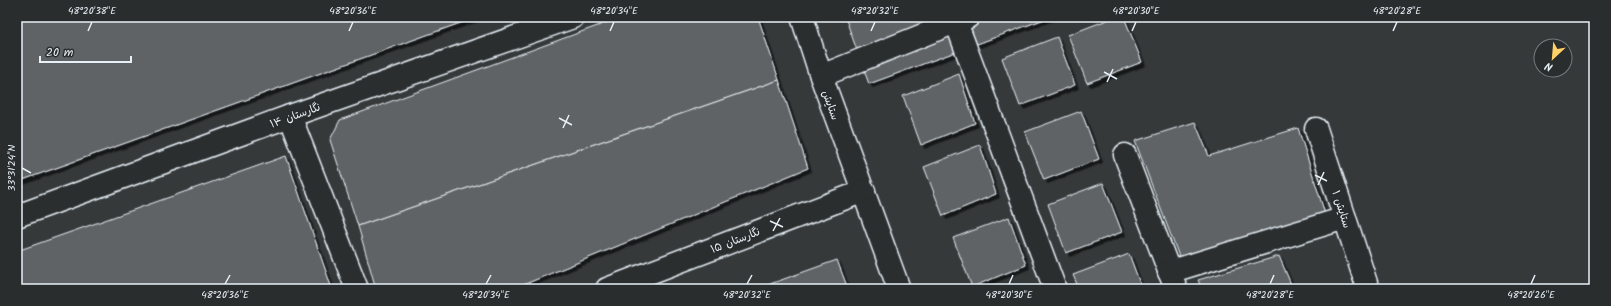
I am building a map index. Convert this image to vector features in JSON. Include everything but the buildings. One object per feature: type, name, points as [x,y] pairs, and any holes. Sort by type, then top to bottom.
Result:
[{"type":"street","name":"نگارستان ۱۴","points":[[17,216],[290,116],[573,17]]},
{"type":"street","name":"ستایش","points":[[802,17],[821,76],[899,289]]},
{"type":"street","points":[[821,76],[962,19],[1055,289]]},
{"type":"street","points":[[290,116],[357,289]]},
{"type":"street","name":"ستایش ۱","points":[[1316,128],[1368,289]]},
{"type":"street","points":[[1125,155],[1172,280],[1345,218]]},
{"type":"street","name":"نگارستان ۱۵","points":[[607,289],[864,191]]}]
